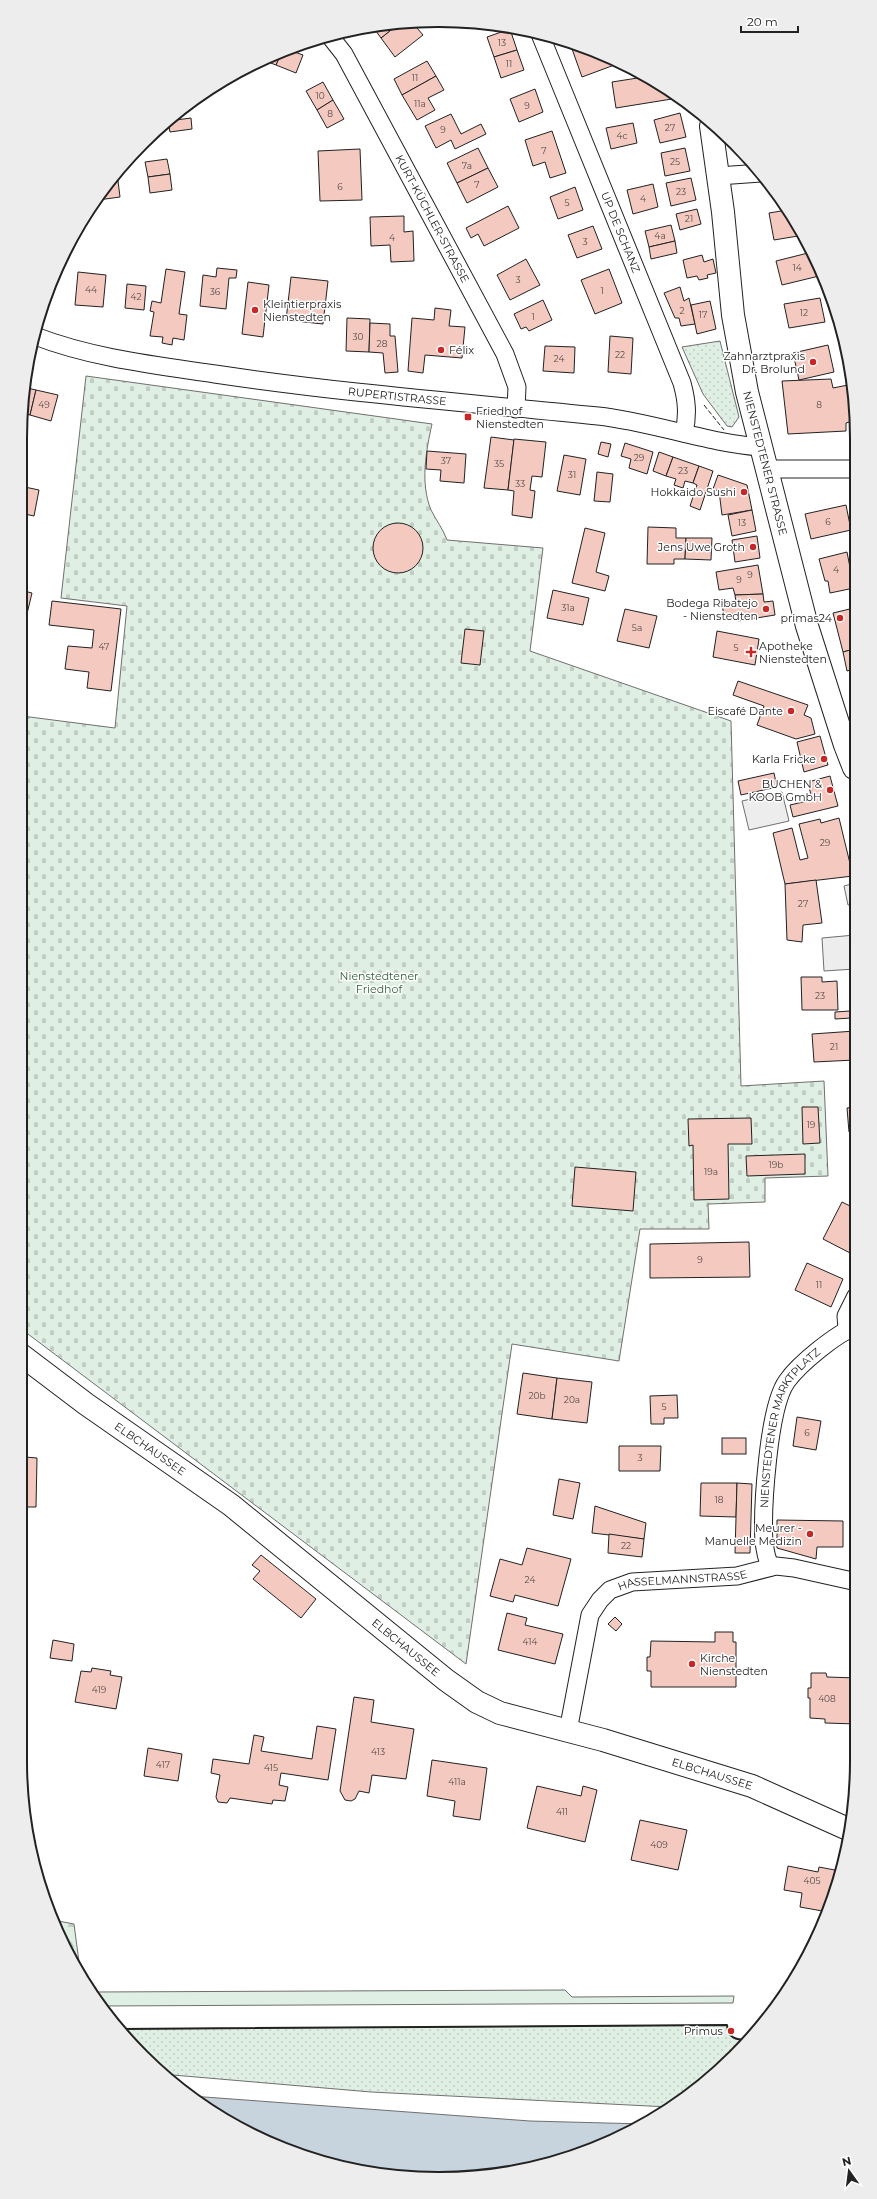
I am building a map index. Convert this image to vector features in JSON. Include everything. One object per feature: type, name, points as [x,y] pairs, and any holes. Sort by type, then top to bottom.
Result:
[{"type":"main road","name":"NIENSTEDTENER STRASSE","points":[[713,132],[737,345],[761,447],[807,626],[850,758]]},
{"type":"main road","name":"ELBCHAUSSEE","points":[[27,1359],[86,1404],[231,1505],[446,1680],[477,1702],[500,1713],[603,1740],[745,1784],[844,1827]]},
{"type":"street","name":"UP DE SCHANZ","points":[[543,40],[682,383],[687,419],[684,433]]},
{"type":"street","name":"KURT-KÜCHLER-STRASSE","points":[[333,41],[344,54],[505,354],[517,387],[516,409]]},
{"type":"street","points":[[718,176],[753,174]]},
{"type":"street","name":"RUPERTISTRASSE","points":[[40,338],[79,351],[149,365],[391,397],[601,416],[734,445],[761,447]]},
{"type":"street","points":[[767,469],[850,469]]},
{"type":"street","name":"NIENSTEDTENER MARKTPLATZ","points":[[850,1308],[846,1316],[850,1324]]},
{"type":"street","name":"NIENSTEDTENER MARKTPLATZ","points":[[770,1567],[764,1545],[764,1511],[770,1446],[780,1398],[787,1382],[801,1367],[850,1330]]},
{"type":"street","name":"HASSELMANNSTRASSE","points":[[568,1731],[587,1624],[594,1608],[610,1590],[632,1582],[737,1576],[758,1572],[770,1567],[794,1568],[850,1581]]},
{"type":"green space","points":[[720,341],[739,417],[732,427],[727,426],[703,394],[682,347]]},
{"type":"green space","name":"Nienstedtener Friedhof","points":[[86,376],[432,424],[426,456],[426,489],[431,510],[447,540],[543,548],[530,651],[731,721],[741,1086],[824,1081],[828,1176],[765,1178],[765,1202],[708,1204],[709,1229],[640,1229],[619,1361],[512,1344],[466,1664],[27,1333],[27,717],[115,728],[127,606],[61,598]]},
{"type":"green space","points":[[59,1921],[74,1924],[79,1960]]},
{"type":"green space","points":[[565,1990],[572,1997],[734,1996],[733,2003],[108,2006],[98,1992]]},
{"type":"green space","points":[[727,2025],[729,2033],[736,2039],[741,2039],[710,2070],[661,2107],[371,2092],[173,2075],[127,2029]]},
{"type":"shaded area","points":[[782,792],[789,821],[749,830],[742,801]]},
{"type":"shaded area","points":[[850,884],[850,905],[848,905],[844,886]]},
{"type":"shaded area","points":[[850,935],[850,969],[824,971],[822,938]]},
{"type":"shaded area","points":[[201,2097],[530,2121],[632,2124],[596,2141],[571,2150],[519,2164],[465,2171],[412,2171],[358,2164],[306,2150],[256,2130]]},
{"type":"building","points":[[412,28],[417,28],[423,35],[395,57],[381,38],[391,30]]},
{"type":"building","points":[[391,30],[381,38],[377,32]]},
{"type":"building","points":[[501,32],[512,34],[517,50],[494,57],[487,37]]},
{"type":"building","points":[[572,49],[613,65],[582,77]]},
{"type":"building","points":[[517,50],[524,70],[501,78],[494,57]]},
{"type":"building","points":[[296,53],[303,55],[296,73],[276,65],[278,59],[281,58]]},
{"type":"building","points":[[278,59],[276,65],[270,63]]},
{"type":"building","points":[[427,61],[436,76],[402,95],[394,79]]},
{"type":"building","points":[[436,76],[444,90],[428,98],[435,110],[417,120],[402,95]]},
{"type":"building","points":[[637,78],[671,99],[616,108],[612,82]]},
{"type":"building","points":[[323,82],[333,100],[317,110],[306,91]]},
{"type":"building","points":[[535,89],[543,112],[519,122],[510,99]]},
{"type":"building","points":[[333,100],[344,119],[327,128],[317,110]]},
{"type":"building","points":[[680,113],[686,137],[660,143],[654,120]]},
{"type":"building","points":[[451,114],[461,134],[481,124],[486,134],[455,149],[451,140],[436,148],[425,126]]},
{"type":"building","points":[[191,118],[192,129],[170,132],[169,127],[179,120]]},
{"type":"building","points":[[633,123],[637,143],[611,149],[606,128]]},
{"type":"building","points":[[552,131],[566,173],[550,178],[545,162],[533,166],[525,140]]},
{"type":"building","points":[[478,148],[488,168],[457,183],[447,163]]},
{"type":"building","points":[[685,148],[690,171],[665,176],[661,153]]},
{"type":"building","points":[[360,149],[362,200],[320,201],[318,151]]},
{"type":"building","points":[[167,159],[170,174],[148,177],[145,162]]},
{"type":"building","points":[[488,168],[498,187],[467,203],[457,183]]},
{"type":"building","points":[[170,174],[172,190],[150,193],[148,177]]},
{"type":"building","points":[[691,178],[696,200],[671,206],[666,183]]},
{"type":"building","points":[[118,181],[120,197],[104,199],[112,188]]},
{"type":"building","points":[[653,184],[658,207],[633,214],[627,190]]},
{"type":"building","points":[[575,187],[583,210],[558,219],[550,197]]},
{"type":"building","points":[[508,206],[519,228],[484,246],[478,234],[471,238],[466,228]]},
{"type":"building","points":[[697,209],[701,224],[680,230],[676,214]]},
{"type":"building","points":[[782,211],[797,236],[774,240],[769,213]]},
{"type":"building","points":[[404,216],[404,232],[413,231],[414,261],[391,262],[390,245],[371,246],[370,217]]},
{"type":"building","points":[[671,225],[675,241],[649,247],[645,231]]},
{"type":"building","points":[[593,226],[602,249],[577,258],[568,235]]},
{"type":"building","points":[[675,241],[677,253],[651,259],[649,247]]},
{"type":"building","points":[[807,253],[817,276],[782,285],[776,261]]},
{"type":"building","points":[[702,255],[704,262],[713,259],[716,273],[707,275],[708,278],[699,280],[697,276],[687,278],[683,260]]},
{"type":"building","points":[[526,259],[540,285],[510,300],[497,275]]},
{"type":"building","points":[[217,268],[237,270],[236,278],[229,278],[226,309],[200,306],[203,275],[216,277]]},
{"type":"building","points":[[166,269],[185,272],[179,314],[187,315],[184,340],[173,338],[172,345],[162,343],[163,337],[150,336],[154,312],[150,311],[152,301],[161,303]]},
{"type":"building","points":[[609,269],[622,303],[595,314],[581,280]]},
{"type":"building","points":[[78,272],[106,275],[103,307],[75,305]]},
{"type":"building","points":[[291,277],[328,281],[323,324],[286,320]]},
{"type":"building","name":"Kleintierpraxis Nienstedten","points":[[248,282],[269,285],[263,337],[242,334]]},
{"type":"building","points":[[127,284],[146,286],[144,310],[125,308]]},
{"type":"building","points":[[680,287],[684,301],[689,298],[695,324],[681,326],[679,318],[675,318],[664,293]]},
{"type":"building","points":[[820,298],[825,322],[789,328],[784,304]]},
{"type":"building","points":[[543,300],[552,320],[529,331],[526,327],[521,329],[514,314]]},
{"type":"building","points":[[710,301],[716,329],[697,334],[691,305]]},
{"type":"building","points":[[435,308],[451,310],[449,326],[465,327],[462,358],[425,355],[423,373],[408,371],[412,318],[434,320]]},
{"type":"building","points":[[347,318],[370,319],[369,352],[346,351]]},
{"type":"building","points":[[370,323],[390,324],[390,336],[395,336],[398,372],[385,373],[383,353],[369,352]]},
{"type":"building","points":[[610,336],[633,338],[631,374],[608,372]]},
{"type":"building","name":"Zahnarztpraxis Dr. Brolund","points":[[828,345],[834,372],[799,380],[793,353]]},
{"type":"building","points":[[545,346],[575,347],[574,373],[543,371]]},
{"type":"building","points":[[831,379],[833,388],[846,385],[849,422],[846,423],[846,431],[788,434],[782,381]]},
{"type":"building","points":[[31,389],[36,390],[30,415],[28,414]]},
{"type":"building","points":[[36,390],[58,395],[51,421],[30,415]]},
{"type":"building","points":[[491,437],[514,440],[508,490],[484,488]]},
{"type":"building","points":[[514,439],[546,442],[542,477],[532,476],[530,490],[535,491],[532,518],[512,515],[514,491],[508,490]]},
{"type":"building","points":[[601,442],[611,444],[608,457],[598,454]]},
{"type":"building","points":[[625,443],[653,452],[647,474],[629,468],[631,459],[621,456]]},
{"type":"building","points":[[427,451],[466,454],[464,483],[440,481],[441,470],[426,469]]},
{"type":"building","points":[[659,452],[673,457],[666,476],[653,471]]},
{"type":"building","points":[[564,455],[586,459],[580,495],[557,491]]},
{"type":"building","points":[[673,457],[699,466],[693,483],[685,481],[683,488],[674,485],[676,479],[666,476]]},
{"type":"building","points":[[699,466],[713,471],[700,510],[690,506],[697,485],[693,483]]},
{"type":"building","points":[[597,472],[613,474],[610,502],[594,501]]},
{"type":"building","points":[[718,475],[747,485],[752,510],[722,515],[719,491],[713,489]]},
{"type":"building","points":[[27,487],[39,490],[34,516],[27,514]]},
{"type":"building","points":[[846,505],[850,530],[811,539],[805,514]]},
{"type":"building","points":[[752,510],[756,531],[732,536],[728,515]]},
{"type":"building","points":[[393,523],[403,523],[416,530],[423,543],[423,553],[416,566],[403,573],[393,573],[384,569],[377,562],[373,553],[373,543],[377,534],[384,527]]},
{"type":"building","points":[[648,527],[676,528],[676,538],[686,538],[685,559],[674,559],[674,564],[647,564]]},
{"type":"building","points":[[585,528],[605,533],[596,572],[609,576],[605,591],[572,583]]},
{"type":"building","points":[[757,536],[760,558],[735,562],[732,540]]},
{"type":"building","points":[[686,538],[712,538],[711,560],[685,559]]},
{"type":"building","points":[[847,552],[850,567],[850,589],[830,593],[828,581],[825,581],[819,559]]},
{"type":"building","points":[[758,565],[763,594],[735,595],[733,588],[719,590],[716,572]]},
{"type":"building","points":[[553,590],[589,598],[583,625],[547,618]]},
{"type":"building","points":[[27,592],[32,593],[27,614]]},
{"type":"building","points":[[763,594],[764,602],[773,601],[775,615],[738,621],[737,613],[724,616],[722,604],[736,602],[735,595]]},
{"type":"building","points":[[52,601],[121,609],[111,691],[87,688],[89,672],[65,669],[68,646],[92,648],[94,630],[49,625]]},
{"type":"building","points":[[625,609],[657,616],[649,648],[617,641]]},
{"type":"building","points":[[850,609],[850,650],[843,652],[833,613]]},
{"type":"building","points":[[465,629],[484,631],[480,665],[461,663]]},
{"type":"building","points":[[717,631],[759,639],[755,665],[713,657]]},
{"type":"building","points":[[850,650],[850,670],[847,671],[843,652]]},
{"type":"building","points":[[738,681],[808,705],[804,715],[811,718],[815,734],[796,739],[757,725],[764,706],[733,695]]},
{"type":"building","points":[[820,736],[828,765],[804,772],[797,742]]},
{"type":"building","points":[[774,773],[777,787],[741,795],[738,781]]},
{"type":"building","points":[[830,776],[838,806],[793,817],[790,805],[812,800],[808,782]]},
{"type":"building","points":[[839,818],[850,864],[850,876],[785,884],[773,833],[792,828],[800,860],[808,858],[799,824],[820,819],[821,823]]},
{"type":"building","points":[[816,880],[822,923],[803,925],[802,942],[787,940],[785,884]]},
{"type":"building","points":[[801,977],[822,977],[822,982],[837,981],[838,1010],[802,1010]]},
{"type":"building","points":[[850,1011],[850,1018],[835,1019],[835,1012]]},
{"type":"building","points":[[850,1031],[850,1060],[814,1062],[812,1034]]},
{"type":"building","points":[[802,1107],[818,1107],[820,1143],[803,1144]]},
{"type":"building","points":[[847,1108],[850,1108],[849,1132]]},
{"type":"building","points":[[751,1118],[752,1144],[728,1144],[729,1199],[694,1200],[693,1145],[689,1146],[688,1119]]},
{"type":"building","points":[[805,1154],[805,1174],[747,1176],[746,1156]]},
{"type":"building","points":[[575,1167],[636,1172],[633,1211],[572,1206]]},
{"type":"building","points":[[842,1202],[850,1206],[850,1253],[823,1239]]},
{"type":"building","points":[[749,1242],[750,1277],[650,1278],[650,1244]]},
{"type":"building","points":[[807,1263],[843,1279],[831,1307],[795,1290]]},
{"type":"building","points":[[523,1373],[557,1378],[552,1419],[517,1414]]},
{"type":"building","points":[[557,1378],[592,1382],[587,1423],[552,1419]]},
{"type":"building","points":[[677,1395],[678,1418],[664,1418],[664,1424],[651,1424],[650,1396]]},
{"type":"building","points":[[797,1417],[821,1421],[816,1450],[793,1446]]},
{"type":"building","points":[[722,1438],[746,1438],[746,1454],[722,1454]]},
{"type":"building","points":[[619,1446],[661,1446],[660,1471],[619,1471]]},
{"type":"building","points":[[27,1457],[37,1458],[36,1507],[27,1507]]},
{"type":"building","points":[[559,1479],[580,1483],[573,1519],[553,1515]]},
{"type":"building","points":[[701,1483],[737,1483],[736,1517],[700,1516]]},
{"type":"building","points":[[737,1483],[752,1484],[750,1553],[735,1553]]},
{"type":"building","points":[[595,1506],[646,1523],[644,1539],[592,1533]]},
{"type":"building","name":"Meurer - Manuelle Medizin","points":[[777,1520],[843,1521],[843,1547],[817,1547],[816,1559],[777,1548]]},
{"type":"building","points":[[609,1534],[644,1539],[642,1557],[608,1553]]},
{"type":"building","points":[[527,1548],[571,1559],[558,1606],[515,1595],[513,1602],[490,1596],[500,1559],[522,1565]]},
{"type":"building","points":[[261,1555],[316,1599],[301,1618],[253,1579],[260,1571],[252,1565]]},
{"type":"building","points":[[507,1613],[527,1618],[525,1625],[563,1634],[555,1664],[498,1650]]},
{"type":"building","points":[[615,1617],[622,1624],[616,1631],[608,1624]]},
{"type":"building","name":"Kirche Nienstedten","points":[[715,1632],[733,1632],[733,1642],[736,1642],[736,1687],[651,1687],[651,1671],[647,1671],[647,1657],[650,1657],[651,1641],[715,1642]]},
{"type":"building","points":[[53,1640],[74,1644],[72,1661],[50,1658]]},
{"type":"building","points":[[92,1668],[111,1671],[110,1675],[122,1677],[116,1709],[75,1702],[81,1671],[91,1672]]},
{"type":"building","points":[[811,1673],[826,1673],[827,1677],[850,1678],[850,1724],[825,1723],[825,1719],[810,1718],[810,1698],[808,1698],[808,1688],[811,1688]]},
{"type":"building","points":[[354,1697],[374,1700],[371,1722],[414,1729],[406,1779],[372,1775],[369,1793],[359,1791],[355,1799],[351,1801],[345,1800],[340,1791]]},
{"type":"building","points":[[317,1726],[336,1729],[328,1780],[281,1773],[279,1785],[288,1787],[285,1801],[273,1800],[272,1804],[230,1798],[227,1803],[218,1802],[216,1797],[220,1775],[211,1773],[213,1759],[249,1764],[254,1735],[264,1737],[261,1751],[312,1759]]},
{"type":"building","points":[[148,1748],[182,1754],[178,1781],[144,1776]]},
{"type":"building","points":[[432,1760],[487,1768],[480,1820],[453,1816],[455,1801],[427,1796]]},
{"type":"building","points":[[537,1786],[581,1796],[583,1786],[597,1790],[585,1842],[527,1828]]},
{"type":"building","points":[[640,1820],[687,1830],[678,1870],[631,1860]]},
{"type":"building","points":[[788,1866],[818,1872],[819,1867],[835,1870],[822,1911],[800,1907],[802,1893],[784,1890]]},
{"type":"fence","points":[[704,405],[724,430]]},
{"type":"wall","points":[[127,2029],[727,2025],[729,2033],[736,2039],[741,2039]]},
{"type":"place","name":"Kleintierpraxis Nienstedten","points":[[255,310]]},
{"type":"place","name":"Félix","points":[[441,350]]},
{"type":"place","name":"Zahnarztpraxis Dr. Brolund","points":[[813,362]]},
{"type":"place","name":"Friedhof Nienstedten","points":[[468,417]]},
{"type":"place","name":"Hokkaido Sushi","points":[[744,492]]},
{"type":"place","name":"Jens Uwe Groth","points":[[753,547]]},
{"type":"place","name":"Bodega Ribatejo - Nienstedten","points":[[766,609]]},
{"type":"place","name":"primas24","points":[[840,618]]},
{"type":"place","name":"Apotheke Nienstedten","points":[[751,652]]},
{"type":"place","name":"Eiscafé Dante","points":[[791,711]]},
{"type":"place","name":"Karla Fricke","points":[[824,759]]},
{"type":"place","name":"BUCHEN & KOOB GmbH","points":[[830,790]]},
{"type":"place","name":"Meurer - Manuelle Medizin","points":[[810,1534]]},
{"type":"place","name":"Kirche Nienstedten","points":[[692,1664]]},
{"type":"place","name":"Primus","points":[[731,2031]]}]
